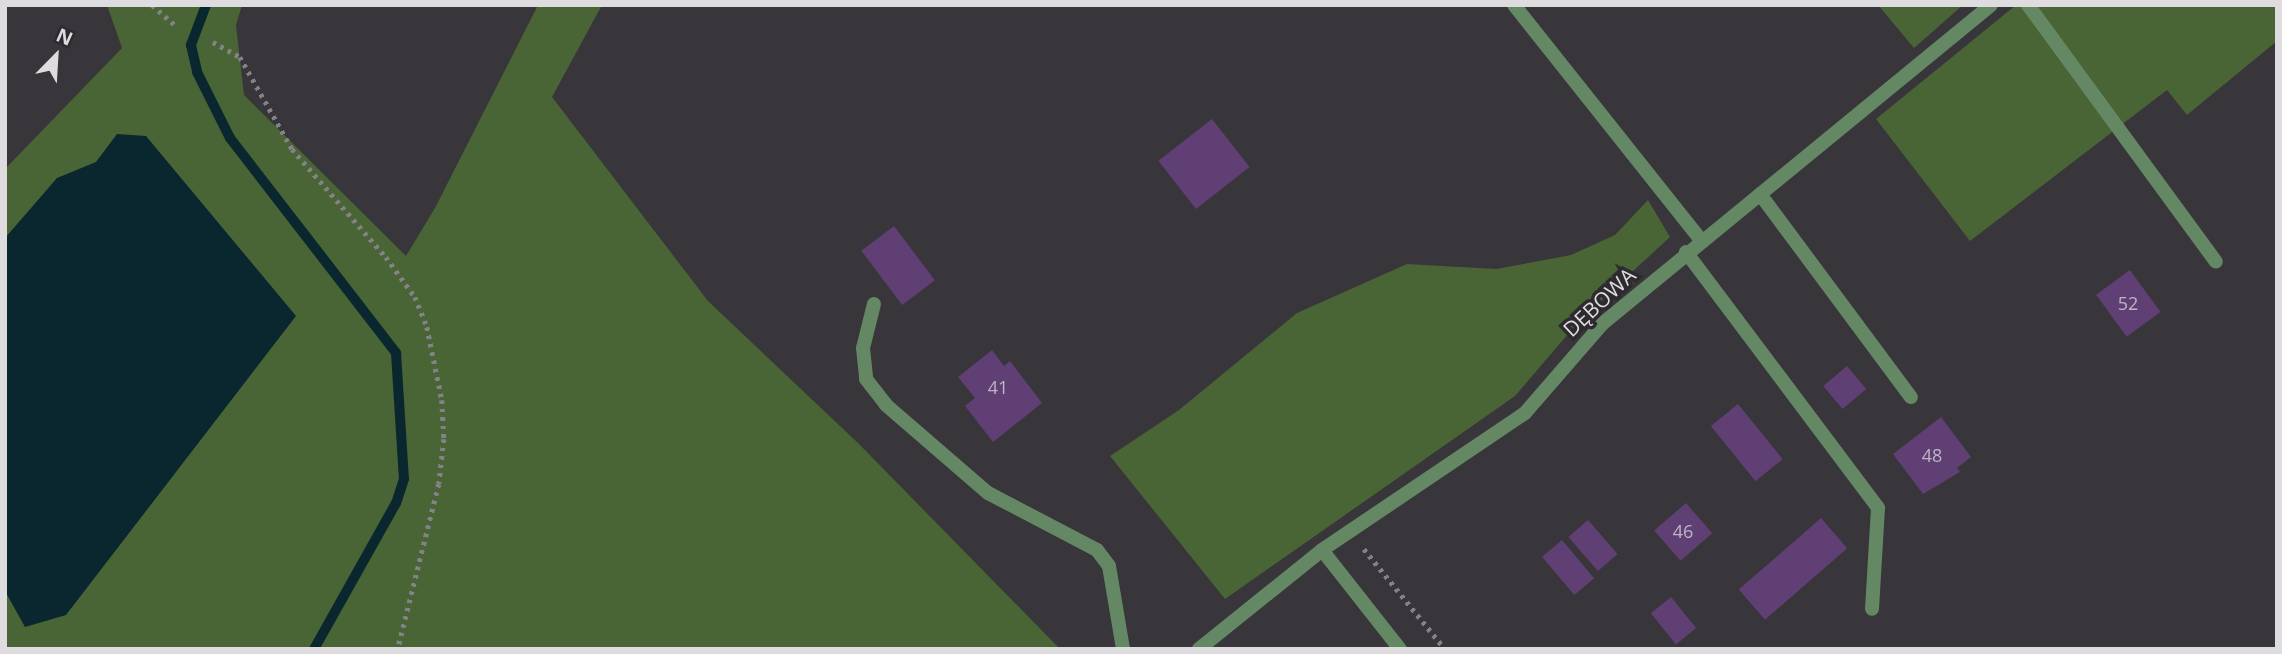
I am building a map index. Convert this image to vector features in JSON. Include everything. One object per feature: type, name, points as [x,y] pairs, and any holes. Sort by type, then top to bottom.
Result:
[{"type":"street","points":[[1514,5],[1702,241]]},
{"type":"street","name":"DĘBOWA","points":[[1199,649],[1322,550],[1525,412],[1541,398],[1582,341],[1686,253],[1992,5]]},
{"type":"street","points":[[2028,5],[2216,262]]},
{"type":"street","points":[[1760,194],[1911,397]]},
{"type":"street","points":[[1686,253],[1878,509],[1872,609]]},
{"type":"street","points":[[874,304],[863,348],[866,379],[886,405],[988,494],[1097,551],[1109,566],[1124,649]]},
{"type":"street","points":[[1322,550],[1400,649]]},
{"type":"path","points":[[152,5],[175,25]]},
{"type":"path","points":[[213,43],[240,57],[292,149],[386,257],[415,296],[427,327],[442,401],[444,439],[439,484],[398,649]]},
{"type":"path","points":[[1350,531],[1445,649]]},
{"type":"green space","points":[[107,5],[242,5],[236,25],[244,95],[406,256],[435,208],[538,5],[602,5],[552,97],[708,301],[859,444],[1060,649],[5,649],[5,169],[122,48]]},
{"type":"green space","points":[[1878,5],[1963,5],[1914,48]]},
{"type":"green space","points":[[2016,5],[2277,5],[2277,41],[2187,115],[2167,90],[1970,241],[1876,119]]},
{"type":"green space","points":[[1648,200],[1670,237],[1580,320],[1515,396],[1225,599],[1110,456],[1179,410],[1297,313],[1407,264],[1496,269],[1571,255],[1615,235]]},
{"type":"water","points":[[117,134],[146,136],[296,316],[66,615],[25,627],[5,591],[5,238],[57,178],[96,162]]},
{"type":"building","points":[[1212,119],[1250,167],[1196,209],[1158,161]]},
{"type":"building","points":[[894,226],[935,280],[902,305],[861,251]]},
{"type":"building","points":[[2130,270],[2161,312],[2127,337],[2096,295]]},
{"type":"building","points":[[992,350],[1004,366],[1010,361],[1042,403],[993,442],[965,406],[975,398],[958,377]]},
{"type":"building","points":[[1847,366],[1866,389],[1843,409],[1823,386]]},
{"type":"building","points":[[1738,404],[1783,459],[1755,481],[1711,426]]},
{"type":"building","points":[[1941,417],[1971,457],[1957,468],[1960,472],[1923,494],[1893,454]]},
{"type":"building","points":[[1686,503],[1712,533],[1681,561],[1654,531]]},
{"type":"building","points":[[1821,518],[1847,548],[1765,620],[1739,590]]},
{"type":"building","points":[[1588,520],[1618,554],[1598,571],[1568,537]]},
{"type":"building","points":[[1562,540],[1594,578],[1574,595],[1542,557]]},
{"type":"building","points":[[1671,597],[1696,628],[1676,644],[1651,613]]},
{"type":"waterway","points":[[206,5],[191,45],[197,72],[230,138],[396,353],[404,479],[396,503],[314,649]]}]
